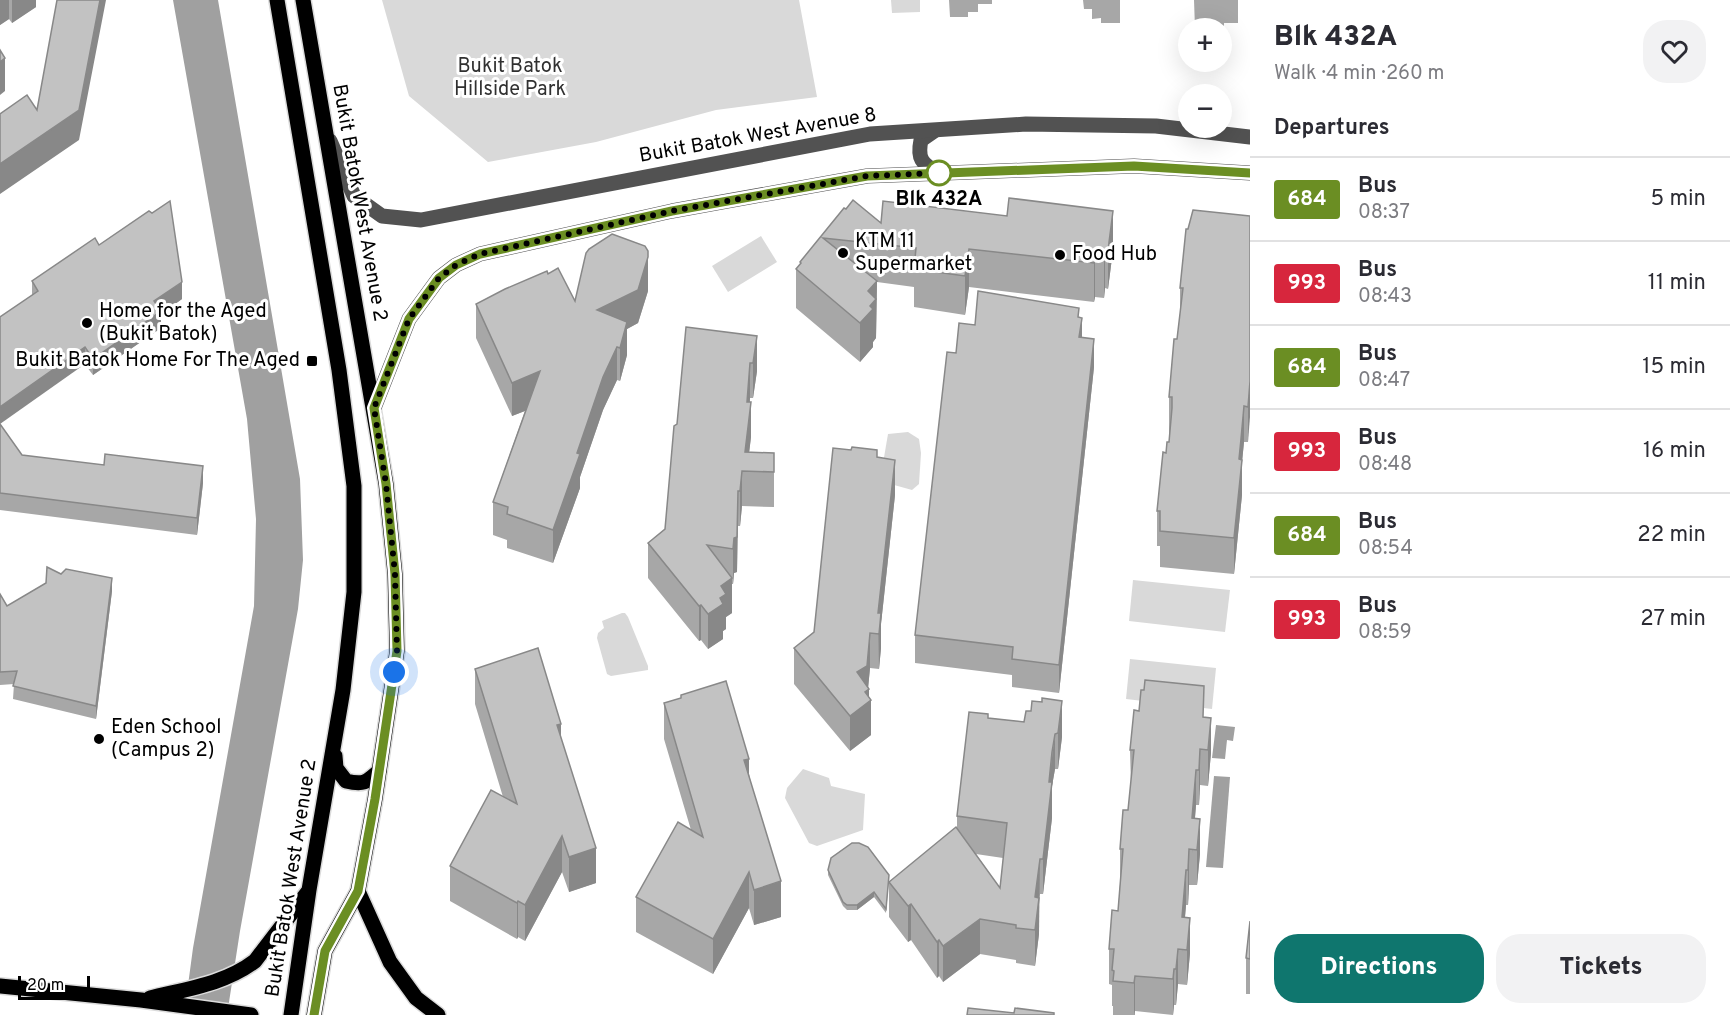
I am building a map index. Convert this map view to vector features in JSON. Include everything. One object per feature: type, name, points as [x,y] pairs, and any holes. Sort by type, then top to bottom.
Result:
[{"type":"main road","name":"Bukit Batok West Avenue 2","points":[[277,0],[339,370],[354,486],[354,592],[334,747],[309,890],[291,1015]]},
{"type":"main road","name":"Bukit Batok West Avenue 2","points":[[303,0],[386,484],[395,574],[397,651],[358,891],[325,951],[314,1015]]},
{"type":"main road","name":"Bukit Batok West Avenue 2","points":[[334,747],[336,768],[346,781],[357,784],[368,782],[379,771]]},
{"type":"main road","points":[[141,1000],[215,982],[244,969],[255,961],[309,890]]},
{"type":"main road","points":[[358,891],[390,962],[416,998],[438,1015]]},
{"type":"main road","points":[[0,986],[141,1000],[251,1015]]},
{"type":"street","name":"Bukit Batok West Avenue 8","points":[[326,132],[354,196],[382,216],[421,220],[870,134],[1026,124],[1156,126],[1250,137]]},
{"type":"street","points":[[934,131],[921,140],[919,152],[923,164],[937,173]]},
{"type":"street","points":[[374,408],[409,319],[439,278],[456,265],[480,254],[672,211],[856,178],[1134,166],[1250,173]]},
{"type":"green space","name":"Bukit Batok Hillside Park","points":[[382,0],[799,0],[817,97],[716,110],[596,142],[488,162],[409,96]]},
{"type":"green space","points":[[891,0],[920,0],[920,12],[892,13]]},
{"type":"green space","points":[[761,236],[777,262],[728,292],[712,266]]},
{"type":"green space","points":[[908,432],[919,439],[921,453],[919,484],[912,490],[887,483],[881,475],[888,434]]},
{"type":"green space","points":[[1133,580],[1230,590],[1225,632],[1129,621]]},
{"type":"green space","points":[[622,613],[628,617],[648,670],[611,676],[607,674],[597,638],[598,633],[604,628],[602,621]]},
{"type":"green space","points":[[1130,659],[1216,668],[1212,709],[1126,699]]},
{"type":"green space","points":[[803,769],[829,778],[831,786],[865,794],[863,830],[817,846],[809,843],[785,798],[787,788]]},
{"type":"shaded area","points":[[173,0],[218,0],[300,479],[303,560],[298,609],[227,1015],[184,1015],[193,948],[254,606],[256,519],[247,419]]},
{"type":"shaded area","points":[[1216,725],[1235,727],[1233,741],[1227,740],[1225,759],[1212,758]]},
{"type":"shaded area","points":[[1214,776],[1230,777],[1223,868],[1206,867]]},
{"type":"building","points":[[57,0],[100,0],[79,110],[0,164],[0,114],[27,95],[37,110]]},
{"type":"building","points":[[0,50],[5,58],[0,62]]},
{"type":"building","points":[[1009,198],[1113,211],[1108,250],[1105,250],[1104,260],[1095,259],[1094,263],[969,249],[965,276],[914,269],[916,248],[823,238],[877,281],[868,291],[876,299],[870,306],[873,309],[860,323],[796,269],[844,208],[846,209],[853,200],[881,223],[883,201],[1007,216]]},
{"type":"building","name":"Home for the Aged (Bukit Batok)","points":[[170,201],[182,282],[154,301],[161,311],[93,359],[85,347],[0,407],[0,317],[38,291],[32,281],[95,238],[99,245],[149,211],[152,213]]},
{"type":"building","points":[[1193,210],[1250,216],[1250,381],[1248,407],[1244,406],[1239,459],[1242,460],[1234,538],[1160,531],[1160,511],[1157,511],[1163,452],[1166,453],[1167,442],[1169,442],[1172,397],[1169,397],[1174,339],[1177,339],[1183,288],[1180,288],[1186,229],[1188,229]]},
{"type":"building","points":[[612,234],[645,246],[648,257],[638,290],[597,310],[627,322],[620,348],[617,347],[603,377],[577,453],[580,454],[553,530],[507,514],[508,507],[493,502],[540,371],[512,383],[476,304],[505,289],[547,271],[548,274],[558,268],[575,301],[586,253]]},
{"type":"building","points":[[978,291],[1079,308],[1078,317],[1082,318],[1079,337],[1094,339],[1059,665],[1012,659],[1013,647],[915,635],[947,352],[956,353],[959,323],[975,325]]},
{"type":"building","points":[[686,327],[757,336],[753,363],[750,363],[747,402],[751,402],[745,452],[774,453],[774,472],[742,471],[740,491],[738,491],[737,537],[734,538],[733,549],[707,545],[732,578],[721,586],[726,594],[720,598],[723,604],[708,614],[648,543],[665,529]]},
{"type":"building","points":[[0,424],[22,455],[104,465],[105,454],[203,466],[197,518],[0,493]]},
{"type":"building","points":[[852,447],[877,450],[877,457],[895,460],[878,613],[881,613],[879,634],[870,633],[867,666],[857,672],[869,689],[865,692],[871,700],[850,716],[794,648],[814,632],[833,448],[851,450]]},
{"type":"building","points":[[47,567],[61,574],[66,569],[112,578],[96,706],[13,686],[17,671],[0,672],[0,594],[7,606],[46,583]]},
{"type":"building","points":[[538,648],[561,724],[557,725],[596,848],[569,857],[562,836],[525,905],[518,901],[517,903],[450,866],[491,790],[517,804],[475,669]]},
{"type":"building","points":[[1145,680],[1204,686],[1203,717],[1211,718],[1208,750],[1200,749],[1199,770],[1196,770],[1192,818],[1200,819],[1197,850],[1189,849],[1182,917],[1190,918],[1187,950],[1178,949],[1173,979],[1135,976],[1134,983],[1113,981],[1114,949],[1109,949],[1112,910],[1118,911],[1123,849],[1120,849],[1123,810],[1128,810],[1134,750],[1130,750],[1134,710],[1139,711],[1141,690],[1144,690]]},
{"type":"building","points":[[726,681],[749,759],[744,760],[781,881],[754,890],[749,872],[713,939],[636,897],[678,822],[703,837],[664,703],[681,698],[681,695]]},
{"type":"building","points":[[1042,698],[1062,701],[1058,733],[1055,734],[1052,752],[1049,782],[1052,782],[1043,859],[1040,859],[1035,897],[1039,898],[1035,930],[980,919],[943,946],[939,940],[937,942],[911,904],[908,906],[889,882],[956,827],[1000,888],[1007,823],[957,816],[969,712],[988,714],[988,718],[1024,722],[1026,711],[1031,711],[1032,701],[1042,702]]},
{"type":"building","points":[[852,843],[868,847],[889,875],[886,909],[874,892],[857,905],[847,905],[843,902],[828,870],[831,858]]},
{"type":"building","points":[[1250,921],[1250,959],[1246,958]]},
{"type":"building","points":[[968,1008],[1014,1013],[1015,1008],[1054,1013],[1054,1015],[967,1015]]},
{"type":"bus line","name":"684","points":[[314,1015],[325,951],[358,891],[375,799],[397,651],[395,574],[386,484],[374,408],[409,319],[439,278],[456,265],[480,254],[672,211],[867,176],[1134,166],[1250,173]]},
{"type":"place","name":"Blk 432A","points":[[939,173]]},
{"type":"place","name":"KTM 11 Supermarket","points":[[843,253]]},
{"type":"place","name":"Food Hub","points":[[1060,255]]},
{"type":"place","name":"Home for the Aged (Bukit Batok)","points":[[87,323]]},
{"type":"place","name":"Bukit Batok Home For The Aged","points":[[312,361]]},
{"type":"place","name":"Eden School (Campus 2)","points":[[99,739]]},
{"type":"route","points":[[394,672],[397,651],[395,574],[386,484],[374,408],[409,319],[439,278],[456,265],[480,254],[672,211],[867,176],[939,173]]}]
